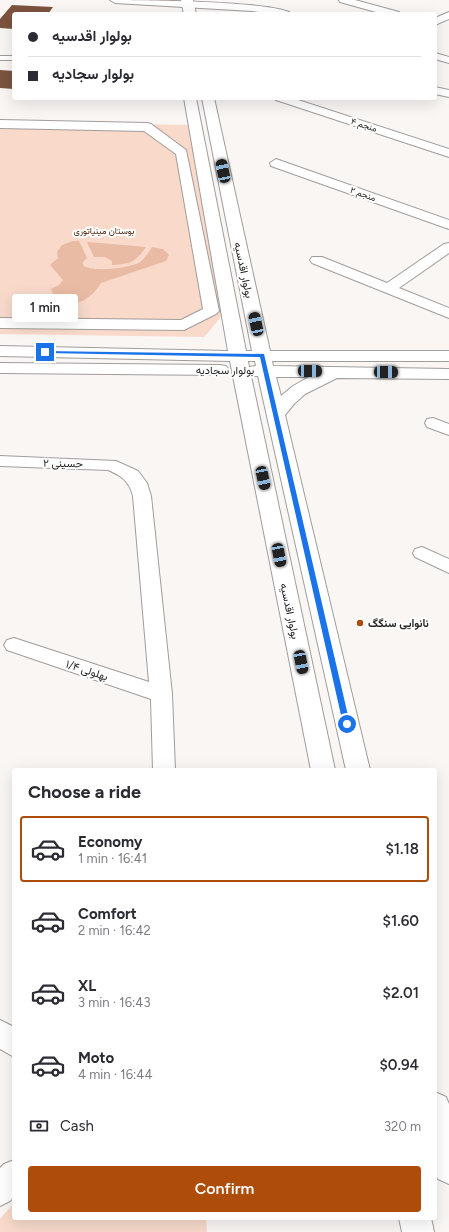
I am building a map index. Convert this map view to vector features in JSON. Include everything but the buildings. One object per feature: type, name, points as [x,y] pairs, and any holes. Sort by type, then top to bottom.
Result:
[{"type":"main road","name":"بولوار اقدسیه","points":[[190,100],[239,363],[323,768]]},
{"type":"main road","name":"بولوار اقدسیه","points":[[208,100],[264,363],[358,768]]},
{"type":"main road","points":[[180,355],[199,350],[212,344],[223,337],[232,326]]},
{"type":"main road","name":"بولوار سجادیه","points":[[0,351],[180,355],[239,363]]},
{"type":"main road","name":"بولوار سجادیه","points":[[0,368],[264,363],[449,356]]},
{"type":"main road","name":"بولوار سجادیه","points":[[264,363],[340,372],[449,374]]},
{"type":"main road","points":[[276,415],[284,402],[298,389],[340,372]]},
{"type":"main road","points":[[437,1116],[449,1168]]},
{"type":"main road","points":[[415,1220],[418,1232]]},
{"type":"street","points":[[114,0],[173,6],[252,8],[275,12]]},
{"type":"street","points":[[344,0],[388,12]]},
{"type":"street","points":[[437,21],[449,15]]},
{"type":"street","points":[[437,57],[449,60]]},
{"type":"street","points":[[437,91],[449,94]]},
{"type":"street","name":"منجم ۴","points":[[286,100],[449,153]]},
{"type":"street","points":[[0,124],[147,127],[182,153],[211,312],[184,326],[0,323]]},
{"type":"street","name":"منجم ۲","points":[[276,163],[449,225]]},
{"type":"street","points":[[388,289],[449,247]]},
{"type":"street","points":[[317,260],[449,313]]},
{"type":"street","points":[[433,423],[449,430]]},
{"type":"street","name":"حسینی ۲","points":[[0,461],[110,465],[125,470],[138,482],[142,496],[161,694]]},
{"type":"street","points":[[422,553],[449,567]]},
{"type":"street","name":"بهلولی ۱/۴","points":[[14,645],[161,694]]},
{"type":"street","points":[[161,694],[164,768]]},
{"type":"street","points":[[0,1032],[12,1042]]},
{"type":"street","points":[[0,1190],[12,1176]]},
{"type":"lane","points":[[0,58],[12,58]]},
{"type":"green space","name":"بوستان مینیاتوری","points":[[0,122],[188,125],[226,311],[204,337],[0,334]]},
{"type":"green space","points":[[12,1205],[12,1220],[206,1220],[207,1232],[0,1232],[0,1219]]},
{"type":"shaded area","points":[[73,241],[79,241],[87,258],[83,262],[83,265],[94,269],[120,268],[135,264],[144,259],[152,247],[163,249],[169,255],[166,261],[101,283],[88,298],[79,302],[69,303],[59,298],[55,298],[51,289],[59,285],[63,280],[50,265],[58,258],[57,252],[62,245]]},
{"type":"shaded area","points":[[87,242],[146,247],[132,262],[112,265],[112,261],[105,257],[94,257]]},
{"type":"place","name":"نانوایی سنگگ","points":[[360,623]]},
{"type":"route","points":[[45,352],[238,356],[262,355],[347,724]]}]
